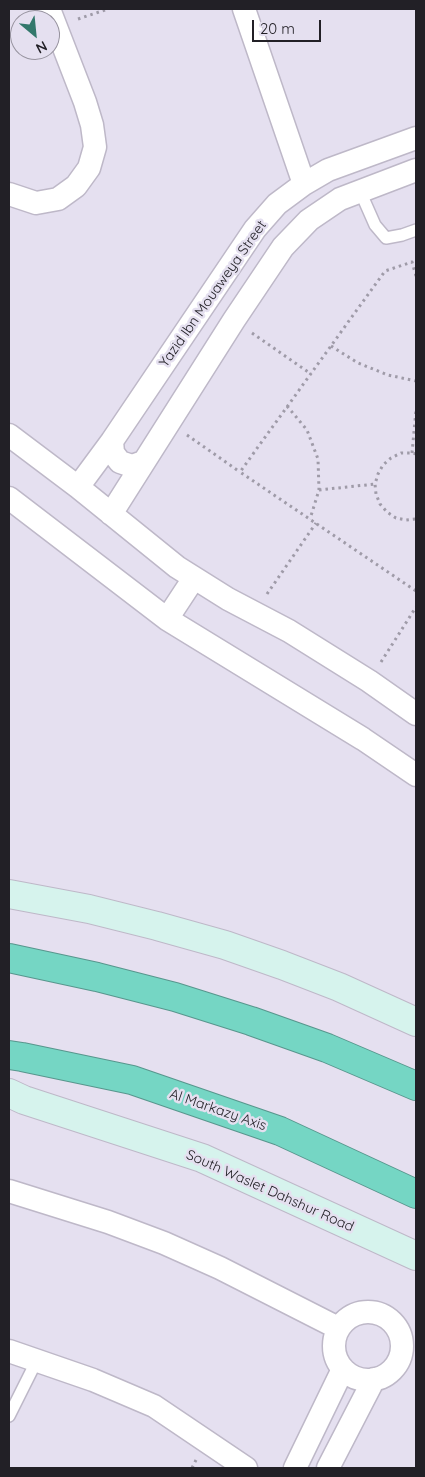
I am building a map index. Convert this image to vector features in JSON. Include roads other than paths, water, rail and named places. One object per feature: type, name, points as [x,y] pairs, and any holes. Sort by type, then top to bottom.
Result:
[{"type":"highway","points":[[9,958],[97,977],[217,1010],[327,1048],[416,1086]]},
{"type":"highway","name":"Al Markazy Axis","points":[[9,1055],[22,1056],[132,1080],[280,1131],[416,1194]]},
{"type":"main road","points":[[9,894],[89,909],[225,945],[339,987],[416,1022]]},
{"type":"main road","name":"South Waslet Dahshur Road","points":[[9,1093],[24,1100],[202,1158],[416,1256]]},
{"type":"street","points":[[245,9],[304,184]]},
{"type":"street","points":[[9,194],[36,203],[58,199],[76,186],[89,168],[94,147],[92,125],[60,38]]},
{"type":"street","points":[[412,140],[416,164]]},
{"type":"street","name":"Yazid Ibn Mouaweya Street","points":[[78,487],[112,441],[255,228],[277,204],[304,184],[328,170],[412,140]]},
{"type":"street","points":[[111,514],[168,422],[283,247],[309,220],[340,199],[416,170]]},
{"type":"street","points":[[9,435],[78,487],[177,567],[228,599],[289,631],[369,681],[416,714]]},
{"type":"street","points":[[112,441],[113,453],[120,462],[132,466],[143,462]]},
{"type":"street","points":[[9,498],[167,618],[363,739],[416,775]]},
{"type":"street","points":[[167,618],[194,578]]},
{"type":"street","points":[[9,1191],[108,1222],[164,1244],[220,1268],[338,1328]]},
{"type":"street","points":[[361,1312],[379,1314],[388,1318],[399,1332],[402,1341],[402,1351],[408,1363],[395,1367],[374,1379],[365,1380],[357,1378],[343,1369],[337,1362],[334,1354],[335,1336],[338,1328],[352,1315],[361,1312]]},
{"type":"street","points":[[9,1351],[93,1380],[154,1406],[246,1468]]},
{"type":"street","points":[[295,1468],[343,1369]]},
{"type":"street","points":[[328,1468],[374,1379]]},
{"type":"lane","points":[[360,191],[375,226],[386,238],[416,230]]},
{"type":"lane","points":[[9,1416],[37,1360]]}]
